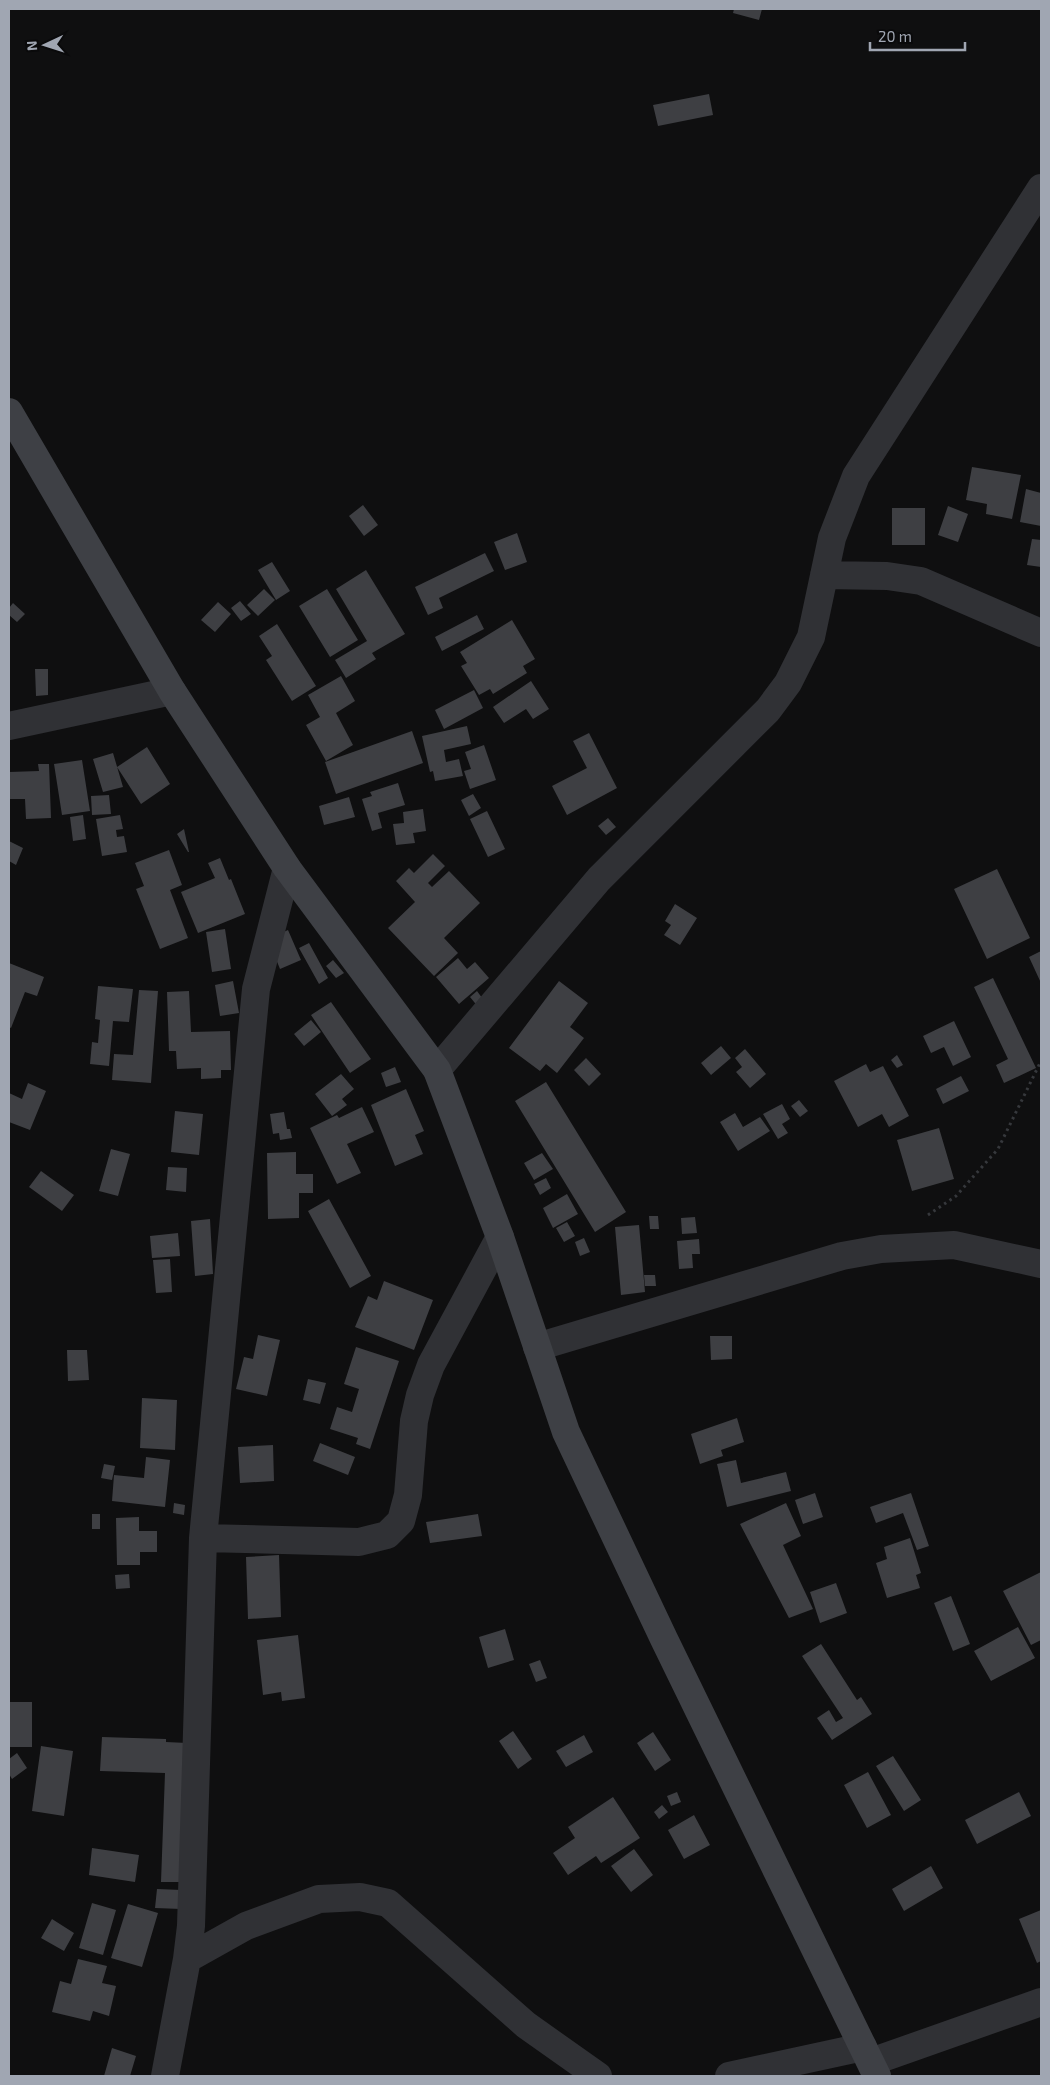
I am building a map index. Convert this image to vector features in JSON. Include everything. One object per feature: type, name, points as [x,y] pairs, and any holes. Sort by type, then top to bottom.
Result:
[{"type":"main road","points":[[9,412],[172,691],[288,868],[437,1070],[500,1237],[566,1432],[668,1648],[870,2062]]},
{"type":"street","points":[[437,1070],[599,879],[768,710],[788,683],[811,637],[832,538],[856,476],[1041,188]]},
{"type":"street","points":[[824,575],[887,576],[921,581],[1041,633]]},
{"type":"street","points":[[9,726],[172,691]]},
{"type":"street","points":[[165,2076],[187,1959],[192,1916],[203,1538],[256,989],[288,868]]},
{"type":"street","points":[[203,1538],[359,1542],[387,1535],[401,1521],[408,1496],[414,1421],[420,1395],[431,1365],[500,1237]]},
{"type":"street","points":[[538,1347],[842,1256],[881,1249],[954,1245],[1041,1264]]},
{"type":"street","points":[[187,1959],[246,1926],[320,1899],[360,1897],[388,1903],[526,2025],[596,2076]]},
{"type":"street","points":[[729,2076],[870,2062],[1041,2002]]},
{"type":"path","points":[[926,1217],[956,1196],[998,1149],[1041,1061]]},
{"type":"building","points":[[734,9],[762,9],[759,20],[733,13]]},
{"type":"building","points":[[709,94],[713,115],[658,126],[653,105]]},
{"type":"building","points":[[972,467],[1021,475],[1012,519],[986,514],[987,504],[966,500]]},
{"type":"building","points":[[1026,489],[1041,493],[1041,526],[1020,522]]},
{"type":"building","points":[[363,505],[378,525],[364,536],[349,516]]},
{"type":"building","points":[[948,506],[968,514],[958,542],[938,535]]},
{"type":"building","points":[[892,508],[925,508],[925,545],[892,545]]},
{"type":"building","points":[[517,533],[527,562],[505,570],[494,542]]},
{"type":"building","points":[[1032,539],[1041,540],[1041,567],[1027,565]]},
{"type":"building","points":[[485,553],[494,571],[439,598],[443,608],[428,615],[415,587]]},
{"type":"building","points":[[272,562],[290,591],[276,600],[258,570]]},
{"type":"building","points":[[366,570],[405,634],[372,653],[376,659],[346,678],[335,660],[367,641],[336,589]]},
{"type":"building","points":[[264,589],[275,600],[258,616],[247,605]]},
{"type":"building","points":[[327,589],[358,640],[330,657],[299,606]]},
{"type":"building","points":[[240,601],[251,614],[241,621],[231,608]]},
{"type":"building","points":[[218,602],[231,614],[215,632],[201,620]]},
{"type":"building","points":[[13,603],[25,614],[17,622],[9,615],[9,608]]},
{"type":"building","points":[[477,615],[484,629],[442,651],[435,637]]},
{"type":"building","points":[[512,620],[535,659],[523,666],[527,673],[493,694],[490,689],[479,695],[461,666],[467,663],[460,652]]},
{"type":"building","points":[[277,624],[316,686],[292,701],[266,660],[272,656],[259,636]]},
{"type":"building","points":[[35,669],[48,669],[48,695],[36,696]]},
{"type":"building","points":[[341,676],[355,701],[336,713],[353,745],[326,761],[306,725],[320,717],[308,695]]},
{"type":"building","points":[[531,681],[549,709],[533,719],[526,709],[504,723],[493,707]]},
{"type":"building","points":[[474,690],[483,708],[444,729],[435,710]]},
{"type":"building","points":[[467,726],[471,744],[444,750],[446,762],[459,759],[463,776],[435,781],[433,771],[430,772],[422,736]]},
{"type":"building","points":[[412,731],[423,763],[336,794],[325,762]]},
{"type":"building","points":[[589,733],[617,788],[567,815],[552,786],[587,768],[573,741]]},
{"type":"building","points":[[484,745],[496,780],[470,789],[464,771],[471,769],[465,752]]},
{"type":"building","points":[[147,747],[170,784],[141,804],[117,767]]},
{"type":"building","points":[[113,753],[123,787],[103,792],[93,759]]},
{"type":"building","points":[[82,760],[90,811],[62,815],[54,764]]},
{"type":"building","points":[[38,764],[49,764],[51,818],[26,819],[25,799],[9,799],[9,772],[39,771]]},
{"type":"building","points":[[398,783],[405,805],[378,813],[382,828],[372,831],[362,799],[372,796],[370,792]]},
{"type":"building","points":[[473,794],[481,808],[469,816],[461,800]]},
{"type":"building","points":[[109,795],[111,814],[92,815],[91,796]]},
{"type":"building","points":[[349,797],[355,817],[324,825],[319,806]]},
{"type":"building","points":[[423,809],[426,831],[413,833],[415,843],[396,845],[393,824],[404,823],[403,812]]},
{"type":"building","points":[[487,811],[505,849],[488,857],[470,819]]},
{"type":"building","points":[[83,815],[86,839],[73,841],[70,817]]},
{"type":"building","points":[[120,815],[123,829],[116,830],[117,837],[124,836],[127,852],[102,856],[96,819]]},
{"type":"building","points":[[608,818],[616,827],[606,835],[598,826]]},
{"type":"building","points":[[184,829],[189,852],[177,834]]},
{"type":"building","points":[[9,841],[23,848],[16,865],[9,861]]},
{"type":"building","points":[[169,850],[182,885],[170,890],[188,938],[160,949],[136,889],[144,886],[135,863]]},
{"type":"building","points":[[433,854],[445,866],[428,883],[432,887],[449,871],[480,903],[444,938],[458,953],[434,976],[388,928],[415,902],[396,881],[409,868],[414,873]]},
{"type":"building","points":[[220,858],[245,914],[198,933],[181,892],[215,878],[208,863]]},
{"type":"building","points":[[997,869],[1030,938],[987,959],[954,889]]},
{"type":"building","points":[[675,904],[697,918],[680,945],[664,935],[671,925],[665,921]]},
{"type":"building","points":[[225,929],[231,969],[212,972],[206,932]]},
{"type":"building","points":[[288,930],[301,960],[280,969],[268,939]]},
{"type":"building","points":[[309,943],[328,978],[319,984],[299,948]]},
{"type":"building","points":[[1041,951],[1041,983],[1029,957]]},
{"type":"building","points":[[458,958],[467,969],[475,962],[489,978],[459,1004],[436,977]]},
{"type":"building","points":[[333,960],[344,973],[336,978],[326,966]]},
{"type":"building","points":[[9,963],[44,977],[37,996],[25,992],[11,1028],[9,1027]]},
{"type":"building","points":[[993,978],[1036,1068],[1004,1083],[996,1065],[1008,1059],[974,987]]},
{"type":"building","points":[[233,981],[239,1013],[220,1016],[215,985]]},
{"type":"building","points":[[559,981],[588,1003],[570,1027],[584,1038],[557,1073],[546,1064],[540,1071],[509,1048]]},
{"type":"building","points":[[98,986],[133,989],[129,1022],[113,1021],[109,1066],[90,1064],[92,1042],[98,1043],[100,1020],[95,1019]]},
{"type":"building","points":[[139,990],[158,991],[151,1083],[112,1080],[114,1054],[133,1055]]},
{"type":"building","points":[[189,991],[191,1032],[230,1031],[231,1070],[221,1070],[221,1078],[201,1079],[201,1068],[177,1069],[176,1051],[169,1051],[167,992]]},
{"type":"building","points":[[477,991],[485,1002],[479,1008],[470,997]]},
{"type":"building","points":[[331,1002],[371,1059],[350,1073],[311,1015]]},
{"type":"building","points":[[311,1020],[321,1032],[304,1046],[294,1034]]},
{"type":"building","points":[[954,1021],[971,1057],[953,1066],[944,1047],[931,1053],[923,1036]]},
{"type":"building","points":[[721,1046],[731,1058],[711,1075],[701,1063]]},
{"type":"building","points":[[745,1049],[766,1074],[750,1088],[736,1072],[742,1067],[735,1058]]},
{"type":"building","points":[[897,1055],[903,1065],[897,1068],[891,1060]]},
{"type":"building","points":[[586,1058],[601,1074],[589,1086],[574,1070]]},
{"type":"building","points":[[866,1064],[870,1072],[883,1066],[909,1116],[889,1127],[882,1114],[858,1127],[834,1081]]},
{"type":"building","points":[[395,1067],[401,1082],[386,1087],[381,1073]]},
{"type":"building","points":[[341,1074],[354,1089],[342,1099],[347,1105],[332,1116],[315,1094]]},
{"type":"building","points":[[961,1076],[969,1091],[943,1104],[936,1089]]},
{"type":"building","points":[[546,1082],[626,1212],[595,1232],[515,1101]]},
{"type":"building","points":[[28,1083],[46,1091],[30,1130],[9,1122],[9,1093],[22,1099]]},
{"type":"building","points":[[406,1089],[424,1131],[415,1135],[423,1154],[395,1166],[371,1105]]},
{"type":"building","points":[[799,1100],[808,1111],[800,1117],[791,1106]]},
{"type":"building","points":[[782,1104],[790,1119],[782,1124],[788,1133],[778,1139],[763,1114]]},
{"type":"building","points":[[362,1107],[374,1132],[347,1144],[361,1173],[337,1184],[310,1128],[337,1115],[339,1118]]},
{"type":"building","points":[[175,1111],[203,1114],[199,1155],[171,1152]]},
{"type":"building","points":[[284,1112],[287,1129],[290,1129],[292,1138],[280,1140],[279,1133],[273,1134],[270,1114]]},
{"type":"building","points":[[735,1113],[743,1127],[760,1117],[770,1131],[738,1151],[720,1122]]},
{"type":"building","points":[[939,1128],[954,1179],[912,1191],[897,1140]]},
{"type":"building","points":[[111,1149],[130,1154],[118,1196],[99,1191]]},
{"type":"building","points":[[296,1152],[296,1174],[313,1174],[313,1193],[299,1193],[299,1218],[268,1219],[267,1153]]},
{"type":"building","points":[[542,1153],[553,1169],[534,1180],[524,1163]]},
{"type":"building","points":[[168,1167],[187,1168],[186,1192],[166,1190]]},
{"type":"building","points":[[41,1171],[74,1195],[62,1211],[29,1187]]},
{"type":"building","points":[[546,1178],[551,1188],[540,1195],[534,1184]]},
{"type":"building","points":[[567,1194],[578,1214],[553,1228],[543,1208]]},
{"type":"building","points":[[329,1199],[371,1276],[350,1288],[308,1211]]},
{"type":"building","points":[[649,1216],[658,1216],[659,1229],[650,1229]]},
{"type":"building","points":[[695,1217],[697,1233],[682,1234],[681,1218]]},
{"type":"building","points":[[210,1219],[213,1274],[195,1276],[191,1221]]},
{"type":"building","points":[[567,1222],[575,1236],[564,1242],[556,1228]]},
{"type":"building","points":[[639,1225],[645,1292],[621,1295],[615,1227]]},
{"type":"building","points":[[178,1233],[180,1256],[152,1258],[150,1236]]},
{"type":"building","points":[[584,1238],[590,1252],[580,1256],[575,1242]]},
{"type":"building","points":[[699,1239],[700,1254],[692,1254],[693,1268],[679,1269],[677,1241]]},
{"type":"building","points":[[170,1259],[172,1292],[156,1293],[153,1260]]},
{"type":"building","points":[[644,1275],[655,1275],[656,1286],[645,1286]]},
{"type":"building","points":[[384,1281],[433,1300],[414,1350],[355,1327],[368,1296],[377,1300]]},
{"type":"building","points":[[258,1335],[280,1340],[267,1396],[236,1389],[244,1357],[253,1359]]},
{"type":"building","points":[[710,1336],[732,1336],[732,1359],[711,1360]]},
{"type":"building","points":[[356,1347],[399,1361],[370,1449],[356,1444],[358,1438],[330,1429],[337,1407],[352,1412],[359,1389],[344,1384]]},
{"type":"building","points":[[67,1350],[87,1350],[89,1380],[68,1381]]},
{"type":"building","points":[[308,1379],[326,1383],[320,1404],[303,1400]]},
{"type":"building","points":[[142,1398],[177,1400],[175,1450],[140,1448]]},
{"type":"building","points":[[737,1418],[744,1442],[721,1450],[723,1456],[700,1464],[691,1434]]},
{"type":"building","points":[[320,1443],[355,1457],[348,1475],[313,1461]]},
{"type":"building","points":[[273,1445],[274,1481],[240,1483],[238,1447]]},
{"type":"building","points":[[146,1457],[170,1460],[165,1507],[112,1501],[114,1475],[144,1478]]},
{"type":"building","points":[[736,1460],[741,1483],[786,1472],[791,1491],[727,1507],[717,1464]]},
{"type":"building","points":[[104,1464],[115,1466],[112,1480],[101,1478]]},
{"type":"building","points":[[815,1493],[823,1517],[803,1524],[795,1500]]},
{"type":"building","points":[[911,1493],[929,1546],[917,1550],[903,1513],[876,1523],[870,1507]]},
{"type":"building","points":[[174,1503],[185,1505],[184,1515],[173,1513]]},
{"type":"building","points":[[786,1503],[801,1536],[783,1545],[813,1609],[789,1618],[740,1524]]},
{"type":"building","points":[[92,1514],[100,1514],[100,1529],[92,1529]]},
{"type":"building","points":[[478,1514],[482,1536],[430,1543],[426,1522]]},
{"type":"building","points":[[139,1517],[139,1531],[157,1531],[157,1552],[140,1552],[140,1565],[117,1565],[116,1518]]},
{"type":"building","points":[[910,1538],[921,1573],[916,1575],[920,1588],[887,1598],[876,1563],[887,1559],[884,1547]]},
{"type":"building","points":[[279,1555],[281,1617],[248,1619],[246,1557]]},
{"type":"building","points":[[1041,1572],[1041,1640],[1031,1645],[1003,1591]]},
{"type":"building","points":[[129,1574],[130,1588],[116,1589],[115,1575]]},
{"type":"building","points":[[836,1583],[847,1613],[820,1623],[810,1592]]},
{"type":"building","points":[[951,1596],[970,1644],[953,1651],[934,1603]]},
{"type":"building","points":[[1018,1627],[1035,1658],[991,1681],[974,1651]]},
{"type":"building","points":[[505,1629],[514,1660],[488,1668],[479,1637]]},
{"type":"building","points":[[298,1635],[305,1698],[282,1701],[281,1692],[263,1695],[257,1640]]},
{"type":"building","points":[[821,1644],[857,1700],[861,1697],[872,1714],[832,1740],[817,1718],[829,1710],[836,1722],[843,1718],[802,1656]]},
{"type":"building","points":[[540,1660],[547,1678],[536,1682],[529,1664]]},
{"type":"building","points":[[9,1702],[32,1702],[32,1747],[9,1747]]},
{"type":"building","points":[[513,1731],[532,1759],[518,1769],[499,1741]]},
{"type":"building","points":[[653,1732],[671,1760],[655,1771],[637,1743]]},
{"type":"building","points":[[584,1735],[593,1752],[566,1767],[556,1751]]},
{"type":"building","points":[[102,1737],[166,1739],[166,1742],[187,1743],[184,1882],[161,1882],[165,1773],[100,1771]]},
{"type":"building","points":[[41,1746],[73,1751],[64,1816],[32,1811]]},
{"type":"building","points":[[17,1753],[27,1768],[12,1779],[9,1774],[9,1759]]},
{"type":"building","points":[[893,1756],[921,1800],[904,1811],[876,1766]]},
{"type":"building","points":[[868,1772],[891,1815],[867,1828],[844,1785]]},
{"type":"building","points":[[677,1792],[681,1802],[671,1806],[667,1796]]},
{"type":"building","points":[[1019,1792],[1031,1816],[977,1844],[965,1820]]},
{"type":"building","points":[[613,1797],[640,1838],[601,1863],[596,1856],[568,1875],[553,1853],[575,1838],[568,1827]]},
{"type":"building","points":[[662,1805],[668,1812],[659,1819],[654,1812]]},
{"type":"building","points":[[694,1815],[710,1845],[684,1859],[668,1830]]},
{"type":"building","points":[[92,1848],[139,1855],[135,1882],[89,1875]]},
{"type":"building","points":[[634,1849],[653,1875],[631,1892],[611,1866]]},
{"type":"building","points":[[931,1866],[943,1888],[904,1911],[892,1889]]},
{"type":"building","points":[[157,1889],[182,1890],[181,1909],[155,1908]]},
{"type":"building","points":[[92,1903],[116,1910],[103,1955],[79,1948]]},
{"type":"building","points":[[128,1904],[158,1913],[142,1967],[111,1958]]},
{"type":"building","points":[[1041,1910],[1041,1961],[1037,1963],[1019,1919]]},
{"type":"building","points":[[52,1919],[74,1933],[64,1951],[41,1938]]},
{"type":"building","points":[[78,1959],[107,1966],[102,1983],[116,1986],[109,2016],[93,2011],[90,2021],[52,2012],[60,1981],[71,1984]]},
{"type":"building","points":[[112,2048],[136,2056],[130,2076],[104,2076]]}]
